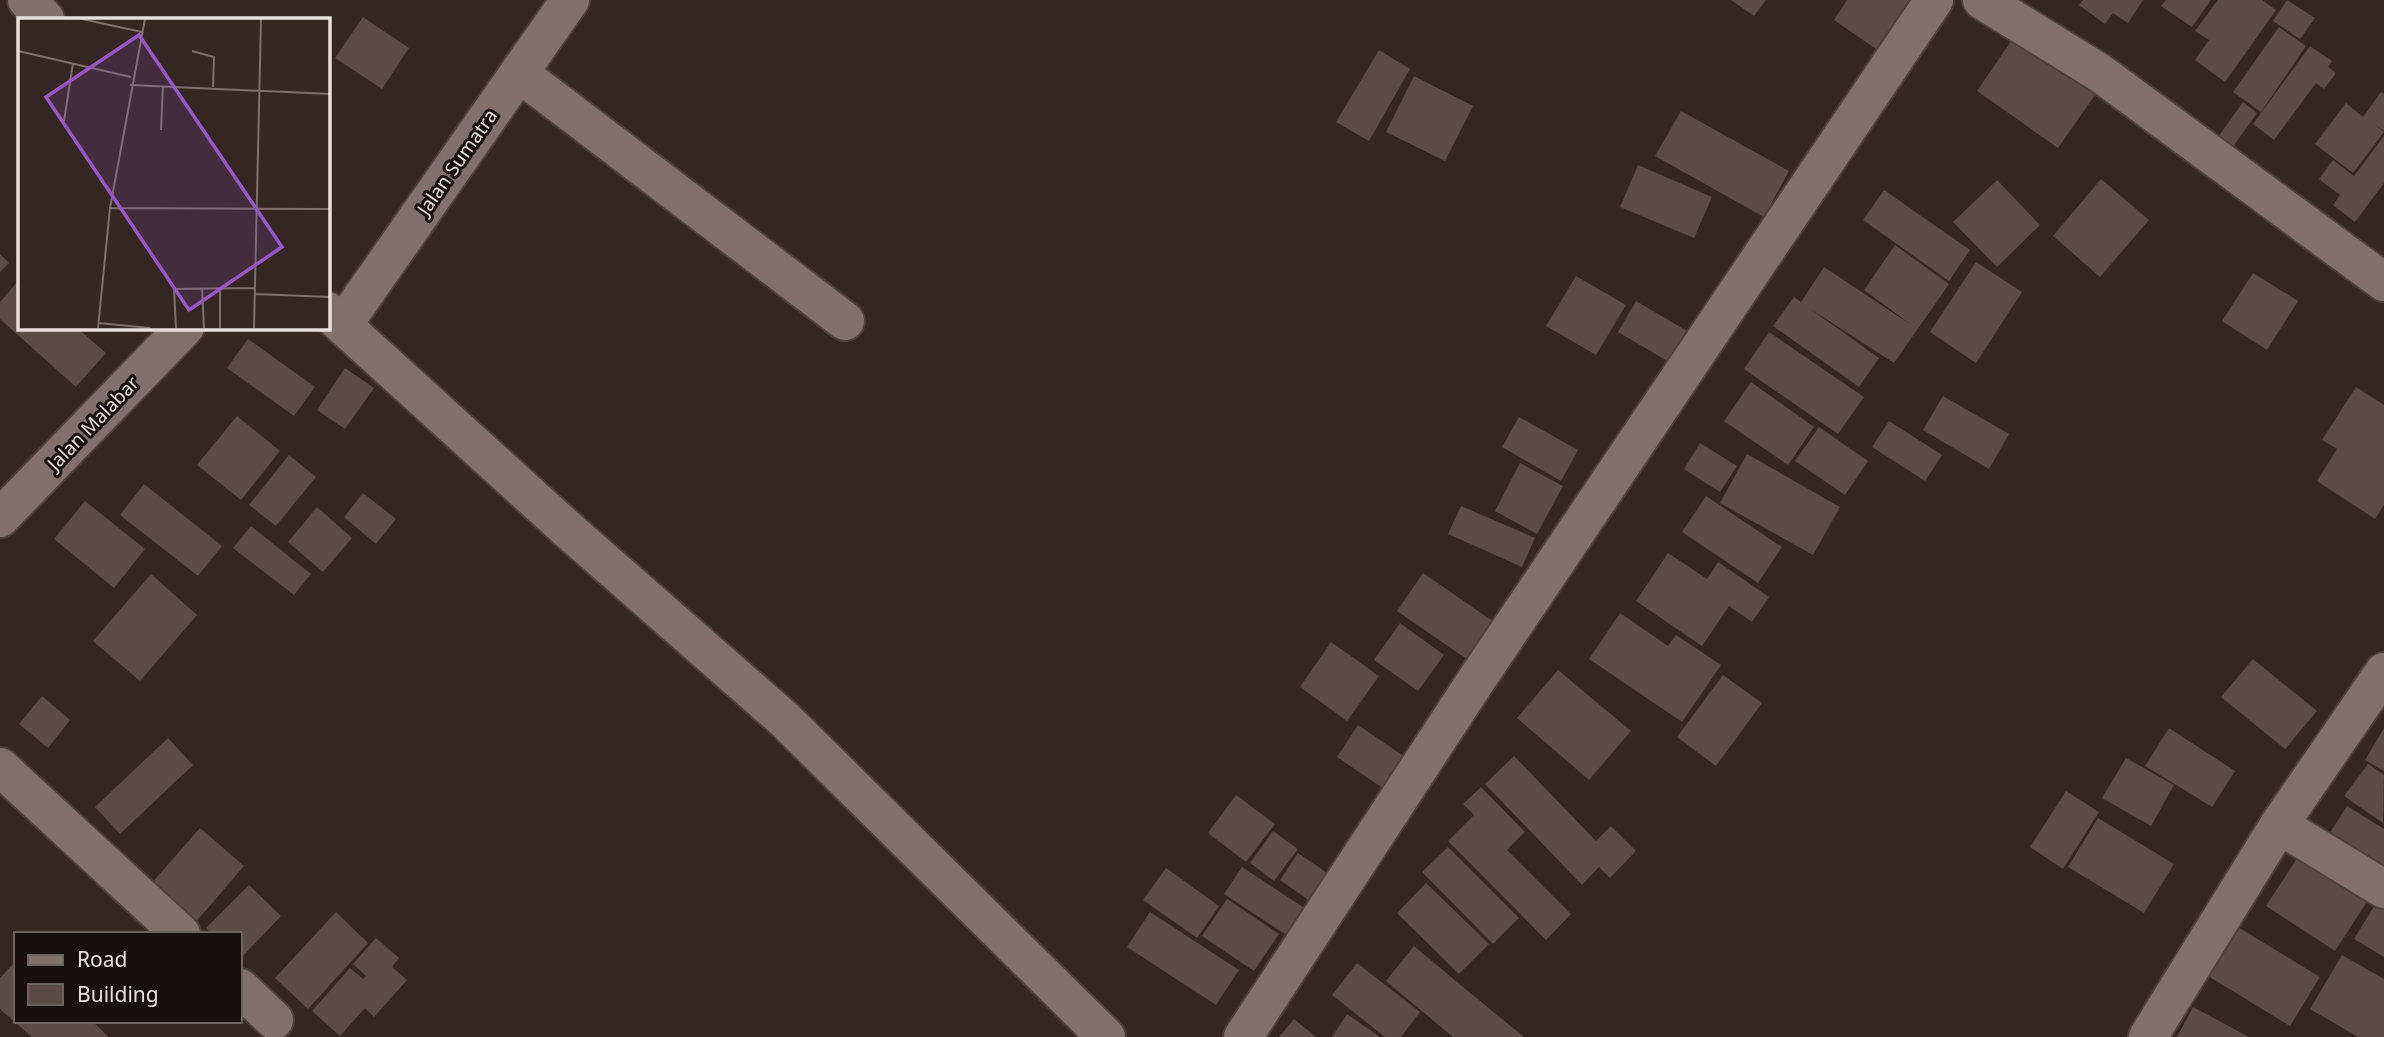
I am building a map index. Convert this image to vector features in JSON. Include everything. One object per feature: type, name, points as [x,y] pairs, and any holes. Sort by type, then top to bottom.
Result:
[{"type":"street","points":[[27,0],[44,18]]},
{"type":"street","name":"Jalan Sumatra","points":[[336,317],[519,73],[570,0]]},
{"type":"street","points":[[1243,1037],[1475,682],[1934,0]]},
{"type":"street","points":[[1982,0],[2100,73],[2384,282]]},
{"type":"street","points":[[519,73],[845,321]]},
{"type":"street","points":[[336,317],[566,528],[784,719],[1106,1037]]},
{"type":"street","name":"Jalan Malabar","points":[[0,518],[183,329]]},
{"type":"street","points":[[2148,1037],[2279,825],[2382,681]]},
{"type":"street","points":[[0,767],[179,932]]},
{"type":"street","points":[[2279,825],[2384,889]]},
{"type":"street","points":[[242,990],[274,1020]]},
{"type":"building","points":[[1731,0],[1766,0],[1754,16]]},
{"type":"building","points":[[1847,0],[1909,0],[1876,49],[1834,20]]},
{"type":"building","points":[[2083,0],[2143,0],[2128,23],[2113,13],[2105,24],[2079,5]]},
{"type":"building","points":[[2166,0],[2211,0],[2192,27],[2161,6]]},
{"type":"building","points":[[2218,0],[2262,0],[2276,10],[2225,82],[2195,60],[2209,40],[2195,31]]},
{"type":"building","points":[[2287,0],[2315,18],[2300,39],[2273,21]]},
{"type":"building","points":[[363,17],[409,48],[382,89],[335,58]]},
{"type":"building","points":[[2279,27],[2306,46],[2261,112],[2233,92]]},
{"type":"building","points":[[2018,31],[2100,88],[2058,148],[1977,91]]},
{"type":"building","points":[[2310,46],[2332,61],[2328,67],[2336,73],[2324,89],[2316,83],[2274,140],[2253,124]]},
{"type":"building","points":[[1379,50],[1410,69],[1369,141],[1336,122]]},
{"type":"building","points":[[1414,76],[1473,106],[1445,161],[1386,132]]},
{"type":"building","points":[[2381,92],[2384,94],[2384,131],[2374,124],[2384,132],[2353,173],[2315,144],[2346,103],[2363,117]]},
{"type":"building","points":[[2243,102],[2257,113],[2232,148],[2218,137]]},
{"type":"building","points":[[1681,111],[1789,171],[1764,217],[1655,156]]},
{"type":"building","points":[[2384,136],[2384,183],[2355,222],[2333,205],[2340,195],[2319,179],[2333,160],[2354,176]]},
{"type":"building","points":[[1638,165],[1712,197],[1694,238],[1620,207]]},
{"type":"building","points":[[2101,179],[2149,220],[2100,277],[2053,236]]},
{"type":"building","points":[[1997,180],[2040,225],[1997,267],[1953,222]]},
{"type":"building","points":[[1884,190],[1970,250],[1949,281],[1863,220]]},
{"type":"building","points":[[1895,245],[1949,284],[1894,363],[1809,308],[1879,358],[1859,387],[1773,326],[1794,297],[1801,302],[1824,267],[1913,326],[1864,290]]},
{"type":"building","points":[[0,254],[9,263],[0,272]]},
{"type":"building","points":[[1976,262],[2022,292],[1976,363],[1930,332]]},
{"type":"building","points":[[2253,273],[2298,301],[2267,350],[2222,321]]},
{"type":"building","points":[[1576,276],[1626,305],[1596,355],[1546,326]]},
{"type":"building","points":[[18,281],[18,329],[78,329],[106,353],[76,387],[0,319],[0,302]]},
{"type":"building","points":[[1636,301],[1694,335],[1676,366],[1618,332]]},
{"type":"building","points":[[1769,332],[1864,397],[1838,434],[1744,369]]},
{"type":"building","points":[[248,339],[315,387],[294,416],[227,368]]},
{"type":"building","points":[[345,368],[374,388],[345,429],[317,410]]},
{"type":"building","points":[[1751,382],[1814,427],[1788,465],[1724,421]]},
{"type":"building","points":[[2356,387],[2384,405],[2384,505],[2375,519],[2317,481],[2337,449],[2322,440]]},
{"type":"building","points":[[1943,396],[2009,434],[1989,469],[1923,430]]},
{"type":"building","points":[[237,416],[280,451],[241,500],[197,465]]},
{"type":"building","points":[[1519,417],[1578,450],[1561,481],[1502,447]]},
{"type":"building","points":[[1889,421],[1942,455],[1925,481],[1872,447]]},
{"type":"building","points":[[1819,427],[1868,461],[1845,495],[1795,461]]},
{"type":"building","points":[[1700,443],[1737,466],[1720,492],[1684,469]]},
{"type":"building","points":[[1747,454],[1840,507],[1813,555],[1720,503]]},
{"type":"building","points":[[289,455],[316,477],[276,526],[249,505]]},
{"type":"building","points":[[1520,463],[1563,486],[1537,534],[1495,511]]},
{"type":"building","points":[[144,484],[222,546],[198,576],[120,515]]},
{"type":"building","points":[[363,493],[396,519],[376,544],[344,517]]},
{"type":"building","points":[[1706,496],[1782,547],[1758,583],[1682,532]]},
{"type":"building","points":[[85,501],[145,549],[114,588],[54,539]]},
{"type":"building","points":[[1461,506],[1535,538],[1522,567],[1448,534]]},
{"type":"building","points":[[317,507],[352,538],[323,572],[288,542]]},
{"type":"building","points":[[251,526],[311,574],[294,595],[233,548]]},
{"type":"building","points":[[1668,553],[1707,579],[1718,562],[1769,597],[1752,622],[1729,606],[1702,646],[1636,601]]},
{"type":"building","points":[[1423,573],[1494,622],[1468,660],[1397,611]]},
{"type":"building","points":[[151,574],[197,615],[140,681],[93,641]]},
{"type":"building","points":[[1620,613],[1668,646],[1676,635],[1721,665],[1682,722],[1589,659]]},
{"type":"building","points":[[1400,623],[1444,655],[1418,691],[1374,660]]},
{"type":"building","points":[[1331,642],[1379,676],[1347,721],[1300,687]]},
{"type":"building","points":[[2253,659],[2317,711],[2285,749],[2221,697]]},
{"type":"building","points":[[1558,670],[1631,731],[1589,780],[1517,718]]},
{"type":"building","points":[[1723,675],[1762,703],[1716,766],[1677,737]]},
{"type":"building","points":[[42,696],[70,720],[48,748],[19,724]]},
{"type":"building","points":[[1358,725],[1411,761],[1390,793],[1337,757]]},
{"type":"building","points":[[2169,728],[2235,771],[2212,807],[2145,766]]},
{"type":"building","points":[[2384,728],[2384,771],[2365,760]]},
{"type":"building","points":[[168,738],[193,765],[120,834],[95,807]]},
{"type":"building","points":[[1514,756],[1596,841],[1611,826],[1636,851],[1610,878],[1599,867],[1582,885],[1485,784]]},
{"type":"building","points":[[2126,758],[2174,785],[2151,826],[2102,798]]},
{"type":"building","points":[[2368,764],[2384,775],[2383,823],[2344,796]]},
{"type":"building","points":[[1481,787],[1525,832],[1507,850],[1571,914],[1546,940],[1448,841],[1474,815],[1463,804]]},
{"type":"building","points":[[2066,791],[2099,812],[2063,869],[2030,847]]},
{"type":"building","points":[[1236,795],[1275,824],[1246,862],[1208,833]]},
{"type":"building","points":[[2347,806],[2384,829],[2384,864],[2379,872],[2326,839]]},
{"type":"building","points":[[2098,818],[2174,864],[2144,913],[2068,867]]},
{"type":"building","points":[[200,828],[244,866],[195,923],[151,884]]},
{"type":"building","points":[[1273,831],[1298,849],[1274,881],[1250,863]]},
{"type":"building","points":[[2307,843],[2376,888],[2335,951],[2266,906]]},
{"type":"building","points":[[1448,847],[1519,918],[1493,944],[1422,872]]},
{"type":"building","points":[[1298,853],[1333,877],[1314,904],[1280,880]]},
{"type":"building","points":[[1242,867],[1309,911],[1291,938],[1224,894]]},
{"type":"building","points":[[1166,868],[1219,906],[1197,938],[1143,900]]},
{"type":"building","points":[[1426,883],[1489,944],[1459,974],[1397,913]]},
{"type":"building","points":[[249,885],[281,916],[242,957],[242,932],[210,932],[206,928]]},
{"type":"building","points":[[2384,890],[2384,957],[2354,939]]},
{"type":"building","points":[[1227,899],[1279,934],[1254,971],[1202,936]]},
{"type":"building","points":[[336,912],[368,943],[308,1009],[275,978]]},
{"type":"building","points":[[1150,912],[1239,970],[1216,1005],[1127,947]]},
{"type":"building","points":[[2233,924],[2320,977],[2290,1026],[2203,973]]},
{"type":"building","points":[[376,938],[399,958],[392,967],[407,980],[374,1017],[365,1008],[340,1036],[312,1011],[350,968],[363,979],[366,976],[353,964]]},
{"type":"building","points":[[1414,946],[1524,1037],[1453,1037],[1386,981]]},
{"type":"building","points":[[2342,955],[2384,979],[2384,1037],[2358,1037],[2310,1009]]},
{"type":"building","points":[[14,963],[14,1021],[0,1009],[0,978]]},
{"type":"building","points":[[1357,963],[1420,1012],[1401,1037],[1385,1037],[1332,995]]},
{"type":"building","points":[[2193,1007],[2249,1037],[2177,1037]]},
{"type":"building","points":[[1347,1014],[1380,1037],[1332,1037]]},
{"type":"building","points":[[1294,1019],[1316,1037],[1279,1037]]},
{"type":"building","points":[[16,1023],[94,1023],[109,1037],[32,1037]]}]
